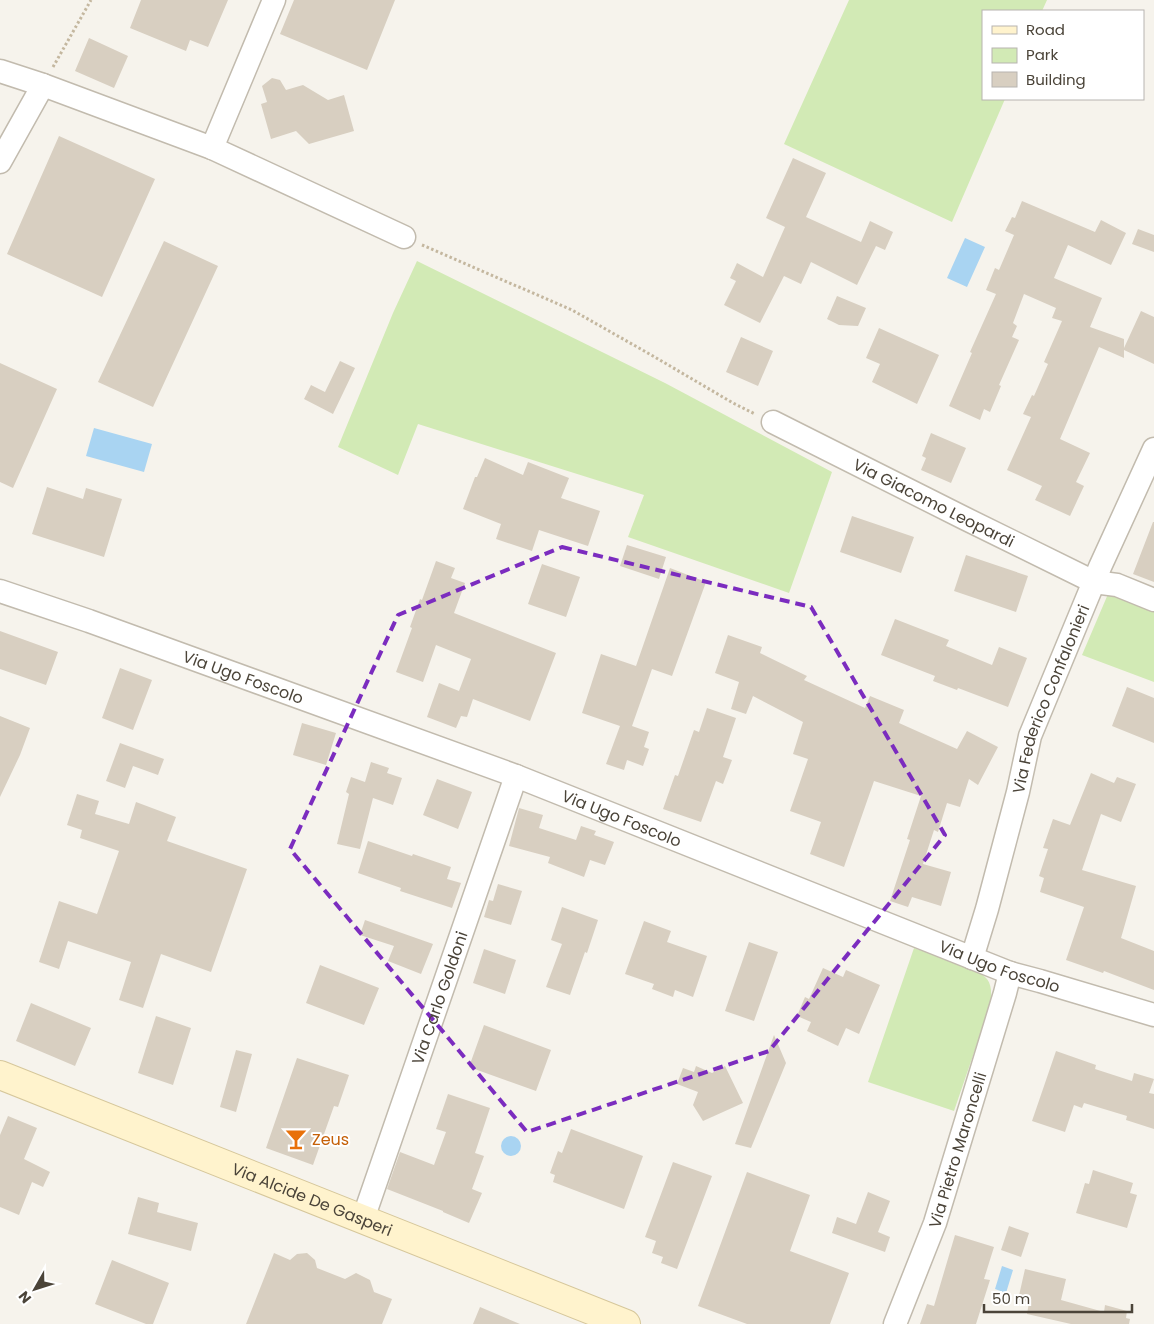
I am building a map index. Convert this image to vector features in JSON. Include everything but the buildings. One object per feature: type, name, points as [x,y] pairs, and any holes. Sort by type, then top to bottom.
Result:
[{"type":"main road","name":"Via Alcide De Gasperi","points":[[0,1074],[626,1324]]},
{"type":"street","points":[[212,148],[274,0]]},
{"type":"street","points":[[0,71],[43,85],[212,148],[404,238]]},
{"type":"street","points":[[0,162],[43,85]]},
{"type":"street","name":"Via Giacomo Leopardi","points":[[773,422],[1094,582],[1117,585],[1154,600]]},
{"type":"street","name":"Via Federico Confalonieri","points":[[972,958],[1018,792],[1030,736],[1100,567],[1154,449]]},
{"type":"street","name":"Via Ugo Foscolo","points":[[0,591],[89,621],[516,776],[1010,973],[1040,980],[1154,1015]]},
{"type":"street","name":"Via Carlo Goldoni","points":[[362,1219],[516,776]]},
{"type":"street","name":"Via Pietro Maroncelli","points":[[894,1324],[935,1223],[1010,973]]},
{"type":"path","points":[[43,85],[91,0]]},
{"type":"path","points":[[404,238],[572,310],[733,403],[773,422]]},
{"type":"highlighted area","points":[[562,547],[811,607],[945,835],[769,1051],[527,1132],[290,849],[398,615]]},
{"type":"green space","points":[[849,0],[1047,0],[1042,10],[982,10],[982,100],[1005,100],[952,222],[784,144]]},
{"type":"green space","points":[[417,261],[665,383],[832,472],[789,593],[628,537],[644,495],[418,424],[398,475],[338,447],[393,313]]},
{"type":"green space","points":[[1111,587],[1154,604],[1154,682],[1082,655]]},
{"type":"green space","points":[[914,948],[974,970],[982,974],[990,985],[990,1006],[954,1111],[868,1082]]},
{"type":"water","points":[[965,238],[985,247],[967,287],[947,278]]},
{"type":"water","points":[[94,428],[152,444],[144,472],[86,456]]},
{"type":"water","points":[[507,1136],[515,1136],[521,1142],[521,1150],[515,1156],[507,1156],[501,1150],[501,1142]]},
{"type":"water","points":[[1002,1266],[1013,1270],[1006,1293],[995,1289]]},
{"type":"place","name":"Zeus","points":[[296,1139]]}]
